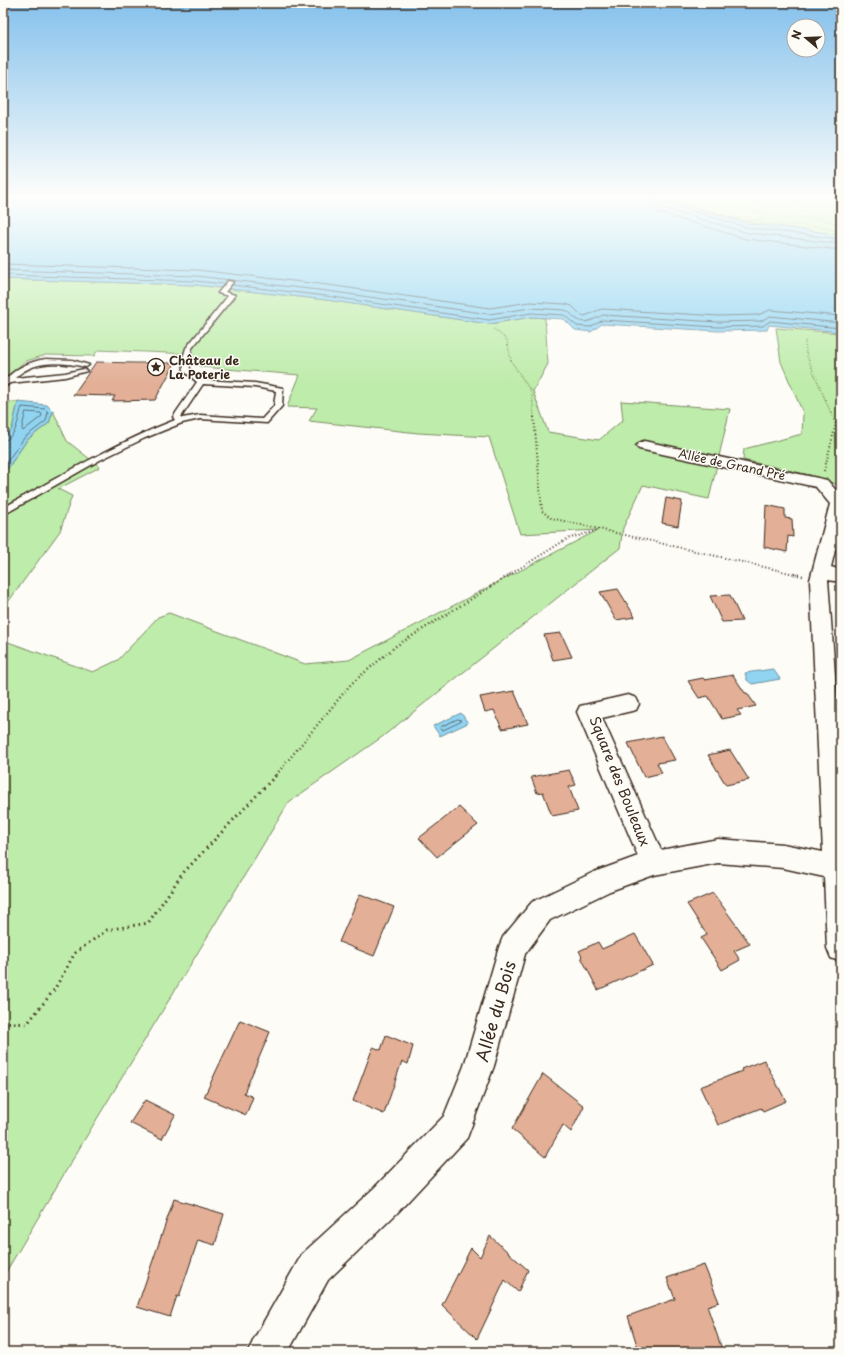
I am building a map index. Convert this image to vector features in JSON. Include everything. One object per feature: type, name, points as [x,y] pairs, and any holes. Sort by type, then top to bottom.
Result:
[{"type":"street","name":"Allée de Grand Pré","points":[[644,446],[821,483]]},
{"type":"street","points":[[821,483],[840,502],[828,576],[835,867],[841,948]]},
{"type":"street","name":"Square des Bouleaux","points":[[628,704],[588,712],[654,863]]},
{"type":"street","name":"Allée du Bois","points":[[267,1352],[315,1267],[386,1200],[456,1127],[479,1066],[513,947],[541,911],[603,881],[654,863],[718,851],[782,856],[835,867]]},
{"type":"lane","points":[[3,512],[97,458],[142,436],[180,421],[200,417],[264,421],[278,406],[280,390],[255,385],[201,382],[188,371],[186,358],[189,348],[232,295],[221,293],[230,282]]},
{"type":"lane","points":[[47,361],[70,361],[85,368],[67,376],[26,378],[6,383],[24,366],[47,361]]},
{"type":"lane","points":[[180,421],[177,417],[201,382]]},
{"type":"path","points":[[494,329],[507,340],[511,361],[532,393],[542,511],[551,518],[599,530],[828,576]]},
{"type":"path","points":[[805,341],[806,354],[836,424],[821,483]]},
{"type":"path","points":[[3,1022],[28,1024],[54,990],[75,953],[107,930],[148,923],[183,873],[280,771],[351,684],[396,646],[567,539],[599,530]]},
{"type":"green space","points":[[3,279],[195,285],[326,300],[489,324],[532,317],[545,318],[548,364],[533,391],[548,432],[599,440],[623,420],[621,401],[730,409],[709,499],[643,485],[623,528],[620,548],[382,737],[289,802],[3,1277],[3,648],[8,642],[93,672],[118,660],[158,617],[169,613],[305,664],[349,660],[598,530],[520,534],[489,437],[418,433],[309,421],[317,408],[287,407],[300,375],[201,367],[195,363],[192,354],[98,350],[94,356],[46,355],[26,361],[3,379]]},
{"type":"green space","points":[[776,328],[841,333],[841,486],[810,475],[743,460],[744,449],[802,434],[803,413],[781,362]]},
{"type":"green space","points":[[3,402],[18,402],[12,429],[3,438]]},
{"type":"green space","points":[[53,411],[67,441],[100,467],[58,489],[72,496],[60,531],[3,609],[3,472],[8,468],[27,440],[49,423]]},
{"type":"water","points":[[3,259],[841,259],[841,332],[769,325],[767,330],[718,331],[602,324],[591,332],[575,330],[564,319],[532,317],[489,324],[326,300],[195,285],[3,279]]},
{"type":"water","points":[[18,402],[47,405],[53,411],[49,423],[27,440],[8,468],[3,472],[3,438],[12,429]]},
{"type":"water","points":[[773,669],[780,679],[752,684],[747,680],[745,673]]},
{"type":"water","points":[[461,713],[468,723],[440,736],[433,726]]},
{"type":"building","points":[[96,362],[175,363],[155,400],[112,401],[115,396],[73,395]]},
{"type":"building","points":[[666,498],[682,501],[678,526],[662,523]]},
{"type":"building","points":[[766,505],[785,509],[785,518],[792,519],[793,537],[788,536],[787,552],[764,547]]},
{"type":"building","points":[[618,589],[635,617],[616,620],[600,592]]},
{"type":"building","points":[[730,595],[742,621],[722,622],[710,596]]},
{"type":"building","points":[[561,633],[572,657],[553,660],[544,635]]},
{"type":"building","points":[[733,675],[756,706],[737,710],[741,715],[722,719],[708,696],[699,698],[688,681],[703,678],[705,680]]},
{"type":"building","points":[[514,691],[528,724],[502,729],[494,710],[485,712],[480,697]]},
{"type":"building","points":[[662,736],[675,760],[657,763],[662,773],[644,777],[628,743]]},
{"type":"building","points":[[730,750],[749,780],[726,785],[708,755]]},
{"type":"building","points":[[569,770],[576,785],[569,787],[578,811],[552,816],[543,792],[537,793],[531,777]]},
{"type":"building","points":[[459,807],[478,825],[437,857],[419,838]]},
{"type":"building","points":[[713,893],[750,944],[734,951],[740,960],[722,970],[701,938],[707,935],[687,904]]},
{"type":"building","points":[[360,894],[394,907],[374,956],[339,942]]},
{"type":"building","points":[[635,934],[653,965],[598,990],[579,951],[598,942],[602,949]]},
{"type":"building","points":[[240,1020],[270,1032],[244,1093],[253,1097],[246,1115],[204,1097]]},
{"type":"building","points":[[386,1035],[413,1046],[408,1064],[402,1061],[384,1114],[353,1101],[373,1047],[381,1050]]},
{"type":"building","points":[[764,1060],[786,1101],[763,1111],[761,1108],[718,1125],[700,1087],[742,1071],[741,1069]]},
{"type":"building","points":[[543,1074],[584,1106],[571,1132],[563,1125],[545,1157],[512,1129]]},
{"type":"building","points":[[145,1100],[175,1115],[162,1139],[130,1123]]},
{"type":"building","points":[[174,1199],[224,1214],[215,1245],[198,1240],[179,1297],[177,1296],[170,1317],[137,1307]]},
{"type":"building","points":[[490,1236],[528,1270],[518,1292],[505,1280],[477,1339],[442,1305],[471,1248],[480,1257]]},
{"type":"building","points":[[704,1265],[719,1302],[707,1306],[723,1352],[639,1352],[628,1316],[675,1299],[667,1278]]},
{"type":"place","name":"Château de La Poterie","points":[[156,367]]}]
